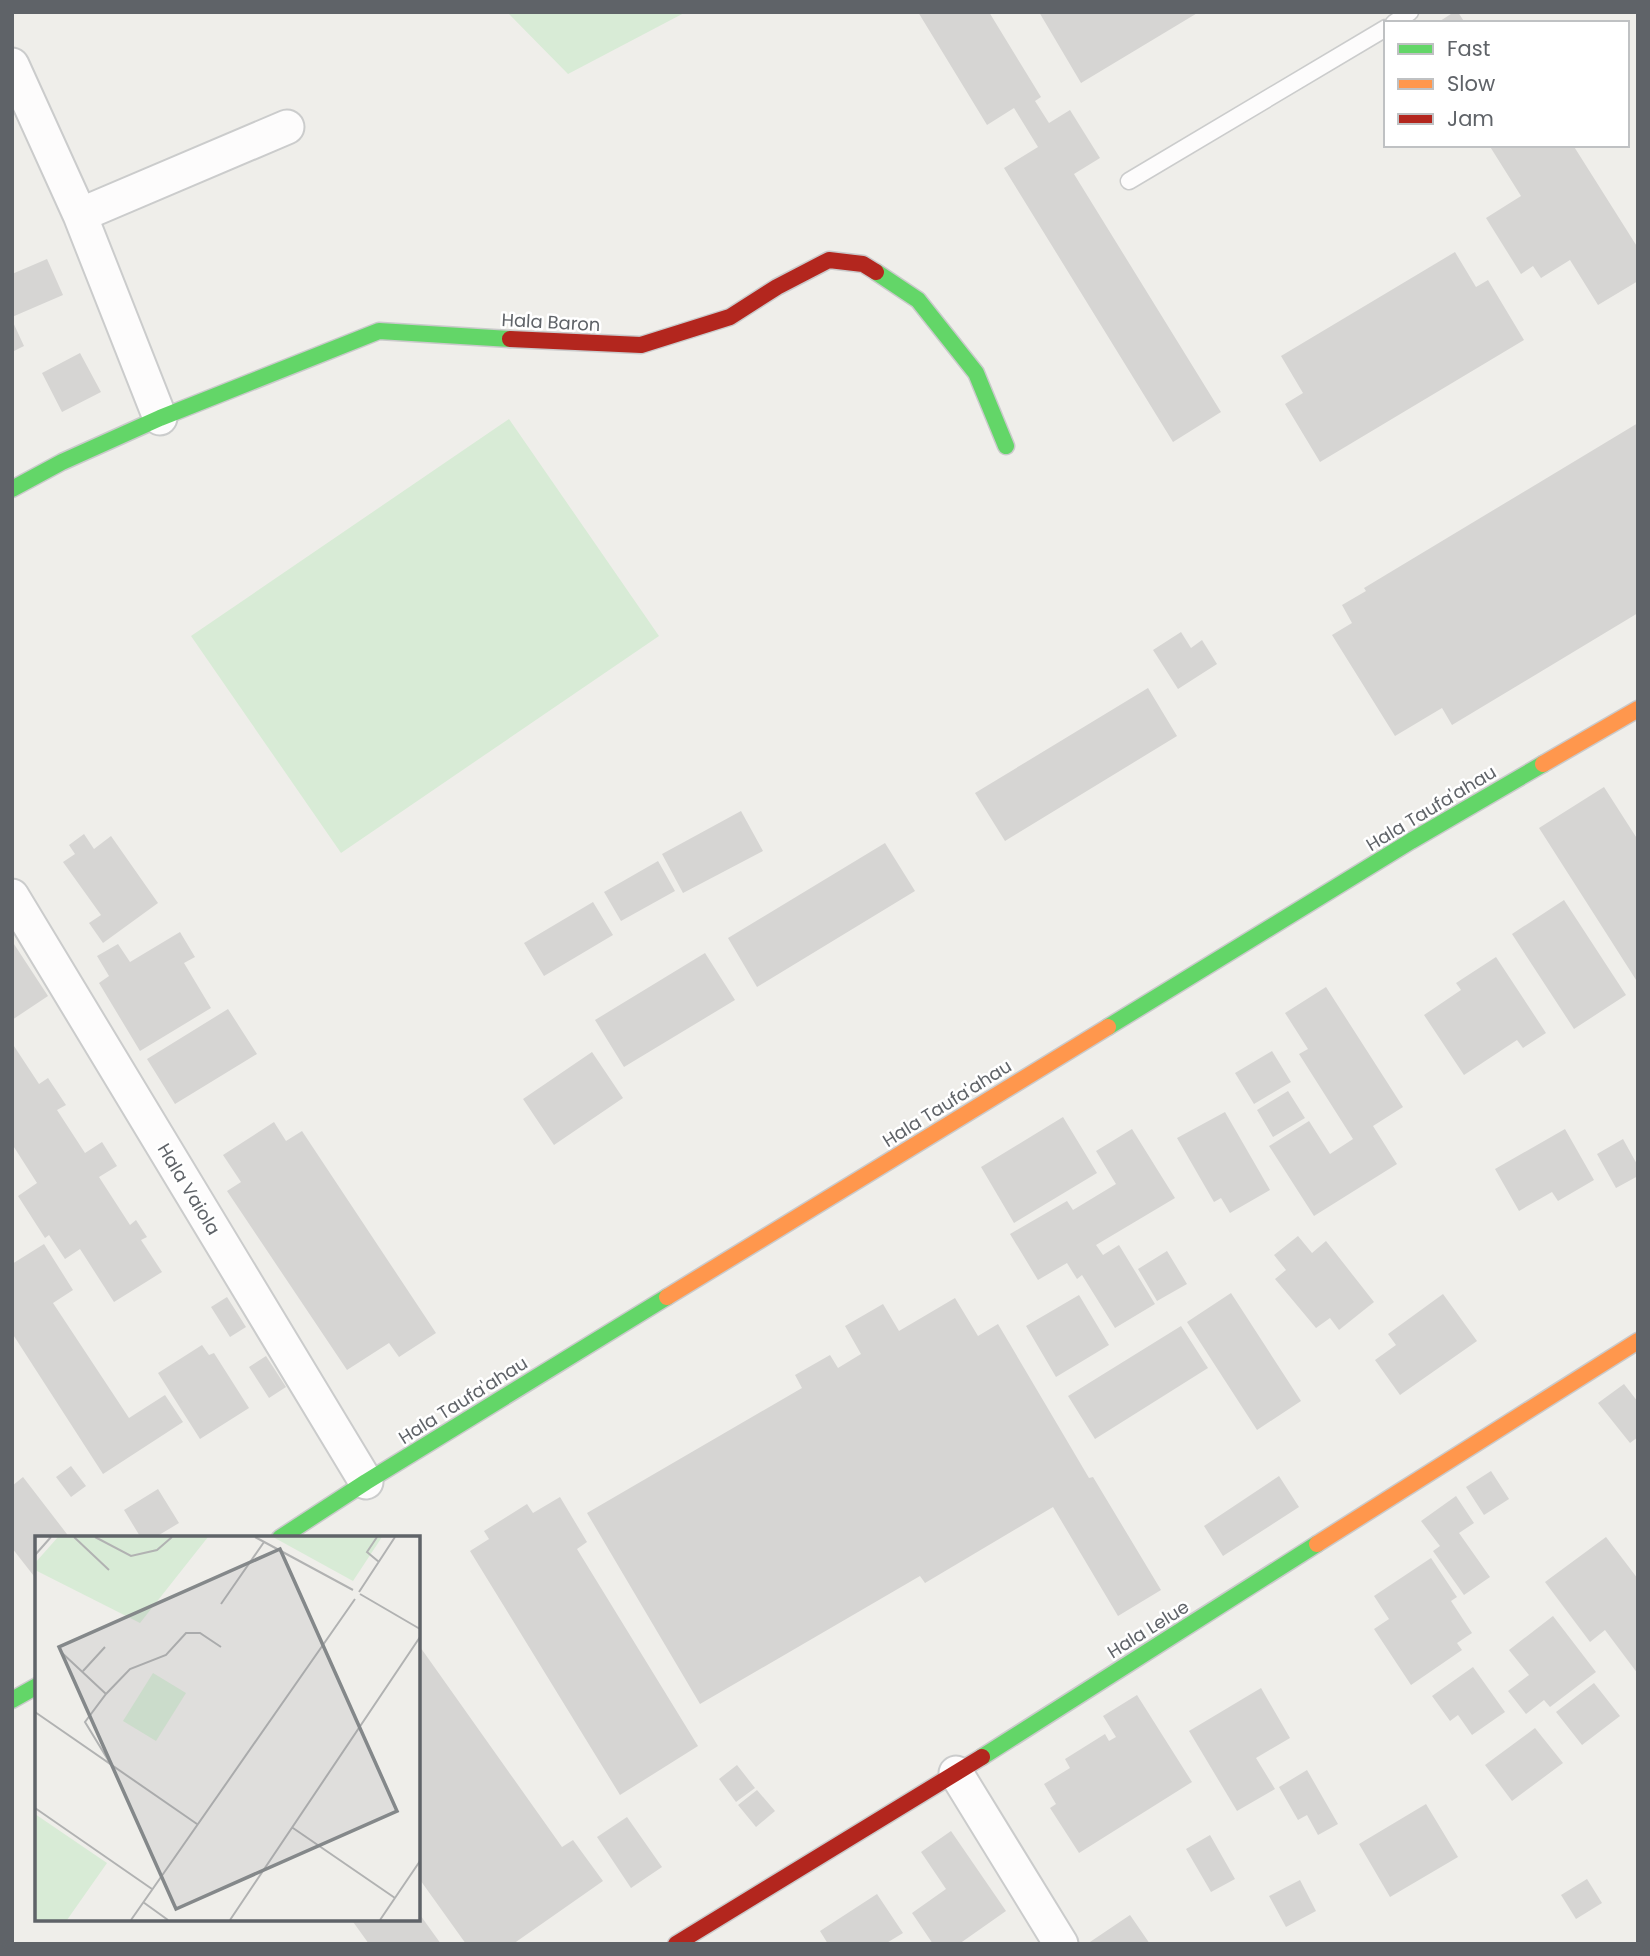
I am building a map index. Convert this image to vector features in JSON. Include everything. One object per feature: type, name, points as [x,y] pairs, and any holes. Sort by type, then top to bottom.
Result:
[{"type":"street","points":[[12,65],[80,215],[160,418]]},
{"type":"street","points":[[80,215],[287,127]]},
{"type":"street","name":"Hala Baron","points":[[12,489],[160,418],[379,331],[641,345],[730,317],[777,287],[829,260],[863,264],[918,299],[976,373],[1006,446]]},
{"type":"street","name":"Hala Taufa'ahau","points":[[283,1536],[366,1482],[1410,841],[1638,709]]},
{"type":"street","name":"Hala Vaiola","points":[[12,896],[366,1482]]},
{"type":"street","name":"Hala Lelue","points":[[676,1944],[957,1773],[1638,1341]]},
{"type":"street","points":[[12,1700],[35,1687]]},
{"type":"street","points":[[957,1773],[1061,1944]]},
{"type":"lane","points":[[1129,181],[1384,29]]},
{"type":"green space","points":[[507,12],[686,12],[568,74]]},
{"type":"green space","points":[[509,419],[659,636],[341,853],[191,636]]},
{"type":"building","points":[[918,12],[989,12],[1041,97],[1035,101],[1049,123],[1070,110],[1100,158],[1074,174],[1221,412],[1173,442],[1004,168],[1038,147],[1014,108],[987,125]]},
{"type":"building","points":[[1039,12],[1199,12],[1081,83]]},
{"type":"building","points":[[1458,12],[1464,21],[1440,21]]},
{"type":"building","points":[[1490,147],[1574,147],[1638,248],[1638,281],[1598,305],[1570,260],[1541,278],[1533,266],[1521,274],[1486,218],[1521,196]]},
{"type":"building","points":[[1455,252],[1476,287],[1488,280],[1524,340],[1320,462],[1285,404],[1303,393],[1281,356]]},
{"type":"building","points":[[47,259],[63,295],[12,317],[12,274]]},
{"type":"building","points":[[12,320],[24,346],[12,352]]},
{"type":"building","points":[[80,353],[101,392],[62,412],[42,373]]},
{"type":"building","points":[[1638,423],[1638,613],[1452,725],[1442,708],[1395,736],[1332,635],[1352,623],[1342,605],[1366,591],[1364,588]]},
{"type":"building","points":[[1181,632],[1191,648],[1202,640],[1217,664],[1178,689],[1153,650]]},
{"type":"building","points":[[1148,688],[1177,736],[1005,841],[975,793]]},
{"type":"building","points":[[1604,787],[1638,840],[1638,983],[1539,828]]},
{"type":"building","points":[[741,811],[763,851],[683,893],[662,854]]},
{"type":"building","points":[[84,834],[94,849],[111,836],[158,903],[103,943],[89,923],[101,915],[63,862],[75,854],[69,845]]},
{"type":"building","points":[[885,843],[915,891],[757,987],[728,938]]},
{"type":"building","points":[[658,861],[675,891],[621,921],[604,892]]},
{"type":"building","points":[[1564,900],[1626,995],[1574,1029],[1512,934]]},
{"type":"building","points":[[593,902],[613,935],[544,976],[524,943]]},
{"type":"building","points":[[180,932],[195,957],[184,963],[211,1008],[140,1051],[99,983],[109,976],[97,956],[118,944],[130,962]]},
{"type":"building","points":[[12,941],[48,996],[12,1020]]},
{"type":"building","points":[[705,953],[735,1000],[624,1067],[595,1020]]},
{"type":"building","points":[[1496,957],[1546,1033],[1523,1048],[1517,1040],[1464,1075],[1424,1015],[1461,990],[1456,983]]},
{"type":"building","points":[[1326,987],[1403,1107],[1373,1126],[1397,1164],[1314,1216],[1269,1146],[1309,1121],[1330,1154],[1353,1139],[1299,1054],[1308,1049],[1285,1013]]},
{"type":"building","points":[[228,1009],[257,1054],[175,1104],[147,1059]]},
{"type":"building","points":[[12,1043],[39,1084],[48,1078],[66,1105],[57,1110],[85,1153],[102,1142],[117,1166],[99,1177],[130,1225],[136,1220],[147,1237],[141,1240],[162,1272],[114,1302],[80,1249],[65,1259],[49,1235],[45,1238],[18,1196],[37,1183],[12,1144]]},
{"type":"building","points":[[1272,1051],[1291,1082],[1254,1104],[1235,1073]]},
{"type":"building","points":[[592,1052],[623,1098],[554,1145],[523,1099]]},
{"type":"building","points":[[1288,1091],[1305,1118],[1273,1137],[1257,1110]]},
{"type":"building","points":[[1225,1112],[1270,1190],[1230,1213],[1221,1198],[1214,1202],[1177,1138]]},
{"type":"building","points":[[1063,1117],[1097,1173],[1014,1223],[981,1167]]},
{"type":"building","points":[[274,1122],[286,1141],[302,1131],[436,1333],[399,1357],[389,1343],[347,1370],[227,1191],[241,1182],[223,1155]]},
{"type":"building","points":[[1132,1129],[1175,1198],[1096,1245],[1103,1255],[1119,1245],[1155,1304],[1115,1328],[1082,1275],[1077,1279],[1067,1263],[1038,1280],[1010,1234],[1067,1201],[1073,1210],[1116,1184],[1096,1151]]},
{"type":"building","points":[[1565,1129],[1594,1180],[1558,1201],[1552,1192],[1519,1211],[1495,1169]]},
{"type":"building","points":[[1623,1139],[1638,1166],[1638,1176],[1616,1188],[1597,1154]]},
{"type":"building","points":[[1298,1236],[1312,1253],[1326,1241],[1374,1302],[1339,1330],[1330,1318],[1316,1328],[1275,1279],[1286,1270],[1274,1255]]},
{"type":"building","points":[[44,1244],[73,1290],[53,1303],[129,1418],[165,1395],[183,1422],[103,1474],[12,1333],[12,1264]]},
{"type":"building","points":[[1167,1251],[1187,1284],[1157,1301],[1138,1269]]},
{"type":"building","points":[[1231,1293],[1301,1401],[1257,1430],[1187,1322]]},
{"type":"building","points":[[1443,1294],[1477,1341],[1400,1395],[1375,1360],[1396,1345],[1388,1334]]},
{"type":"building","points":[[1079,1295],[1109,1345],[1056,1377],[1026,1326]]},
{"type":"building","points":[[227,1297],[246,1327],[230,1337],[211,1307]]},
{"type":"building","points":[[955,1298],[978,1336],[998,1324],[1089,1478],[1093,1477],[1161,1590],[1118,1616],[1053,1507],[925,1583],[920,1576],[700,1704],[587,1513],[802,1388],[795,1375],[830,1355],[838,1368],[861,1354],[845,1326],[883,1304],[899,1331]]},
{"type":"building","points":[[1181,1326],[1208,1368],[1095,1439],[1068,1396]]},
{"type":"building","points":[[202,1345],[209,1355],[214,1353],[249,1408],[200,1439],[158,1373]]},
{"type":"building","points":[[266,1356],[286,1387],[269,1398],[249,1367]]},
{"type":"building","points":[[1624,1384],[1638,1402],[1638,1437],[1630,1443],[1598,1403]]},
{"type":"building","points":[[71,1466],[86,1486],[71,1497],[56,1477]]},
{"type":"building","points":[[1491,1471],[1509,1499],[1484,1515],[1466,1487]]},
{"type":"building","points":[[1279,1476],[1299,1507],[1223,1556],[1204,1526]]},
{"type":"building","points":[[23,1477],[68,1536],[35,1536],[35,1577],[12,1548],[12,1486]]},
{"type":"building","points":[[158,1489],[179,1523],[157,1536],[140,1536],[124,1510]]},
{"type":"building","points":[[1456,1496],[1474,1523],[1459,1533],[1490,1577],[1464,1595],[1433,1551],[1440,1546],[1421,1521]]},
{"type":"building","points":[[560,1497],[587,1542],[577,1549],[698,1746],[620,1795],[470,1551],[489,1539],[484,1531],[527,1504],[533,1513]]},
{"type":"building","points":[[1606,1537],[1638,1579],[1638,1674],[1605,1630],[1590,1642],[1545,1582]]},
{"type":"building","points":[[1431,1558],[1457,1597],[1451,1601],[1472,1633],[1457,1643],[1462,1650],[1411,1685],[1374,1629],[1389,1619],[1374,1596]]},
{"type":"building","points":[[1553,1616],[1596,1672],[1550,1707],[1544,1700],[1526,1714],[1508,1691],[1529,1675],[1509,1650]]},
{"type":"building","points":[[420,1647],[562,1847],[573,1840],[603,1881],[513,1944],[466,1944],[420,1880]]},
{"type":"building","points":[[1473,1667],[1505,1712],[1472,1735],[1458,1715],[1450,1721],[1432,1696]]},
{"type":"building","points":[[1594,1683],[1620,1716],[1582,1745],[1556,1712]]},
{"type":"building","points":[[1261,1688],[1290,1738],[1256,1758],[1275,1789],[1237,1811],[1189,1731]]},
{"type":"building","points":[[1137,1695],[1192,1782],[1079,1853],[1050,1808],[1056,1804],[1044,1784],[1070,1768],[1065,1759],[1105,1734],[1109,1741],[1116,1737],[1103,1716]]},
{"type":"building","points":[[1535,1728],[1563,1763],[1512,1801],[1485,1765]]},
{"type":"building","points":[[737,1765],[755,1788],[736,1802],[719,1779]]},
{"type":"building","points":[[1307,1770],[1338,1824],[1318,1835],[1307,1815],[1298,1820],[1279,1787]]},
{"type":"building","points":[[757,1790],[775,1811],[756,1827],[738,1805]]},
{"type":"building","points":[[1426,1804],[1458,1857],[1390,1897],[1359,1844]]},
{"type":"building","points":[[627,1817],[662,1867],[631,1888],[597,1837]]},
{"type":"building","points":[[951,1831],[1006,1911],[959,1944],[933,1944],[912,1913],[946,1889],[921,1852]]},
{"type":"building","points":[[1210,1835],[1235,1879],[1211,1892],[1186,1849]]},
{"type":"building","points":[[1587,1879],[1602,1903],[1576,1919],[1561,1895]]},
{"type":"building","points":[[1300,1880],[1316,1911],[1286,1927],[1269,1896]]},
{"type":"building","points":[[877,1894],[903,1933],[885,1944],[828,1944],[820,1931]]},
{"type":"building","points":[[420,1915],[441,1944],[369,1944],[352,1921],[420,1921]]},
{"type":"building","points":[[1130,1915],[1150,1944],[1087,1944]]},
{"type":"traffic: fast","points":[[876,272],[918,300],[976,373],[1006,446]]},
{"type":"traffic: fast","points":[[12,489],[62,462],[160,418],[379,331],[510,339]]},
{"type":"traffic: fast","points":[[1108,1027],[1411,841],[1543,764]]},
{"type":"traffic: fast","points":[[283,1536],[667,1297]]},
{"type":"traffic: fast","points":[[982,1757],[1317,1544]]},
{"type":"traffic: fast","points":[[12,1700],[35,1687]]},
{"type":"traffic: slow","points":[[1543,764],[1638,709]]},
{"type":"traffic: slow","points":[[667,1297],[1108,1027]]},
{"type":"traffic: slow","points":[[1317,1544],[1638,1341]]},
{"type":"traffic: jam","points":[[510,339],[641,345],[730,317],[777,287],[829,260],[863,264],[876,272]]},
{"type":"traffic: jam","points":[[676,1944],[982,1757]]}]
